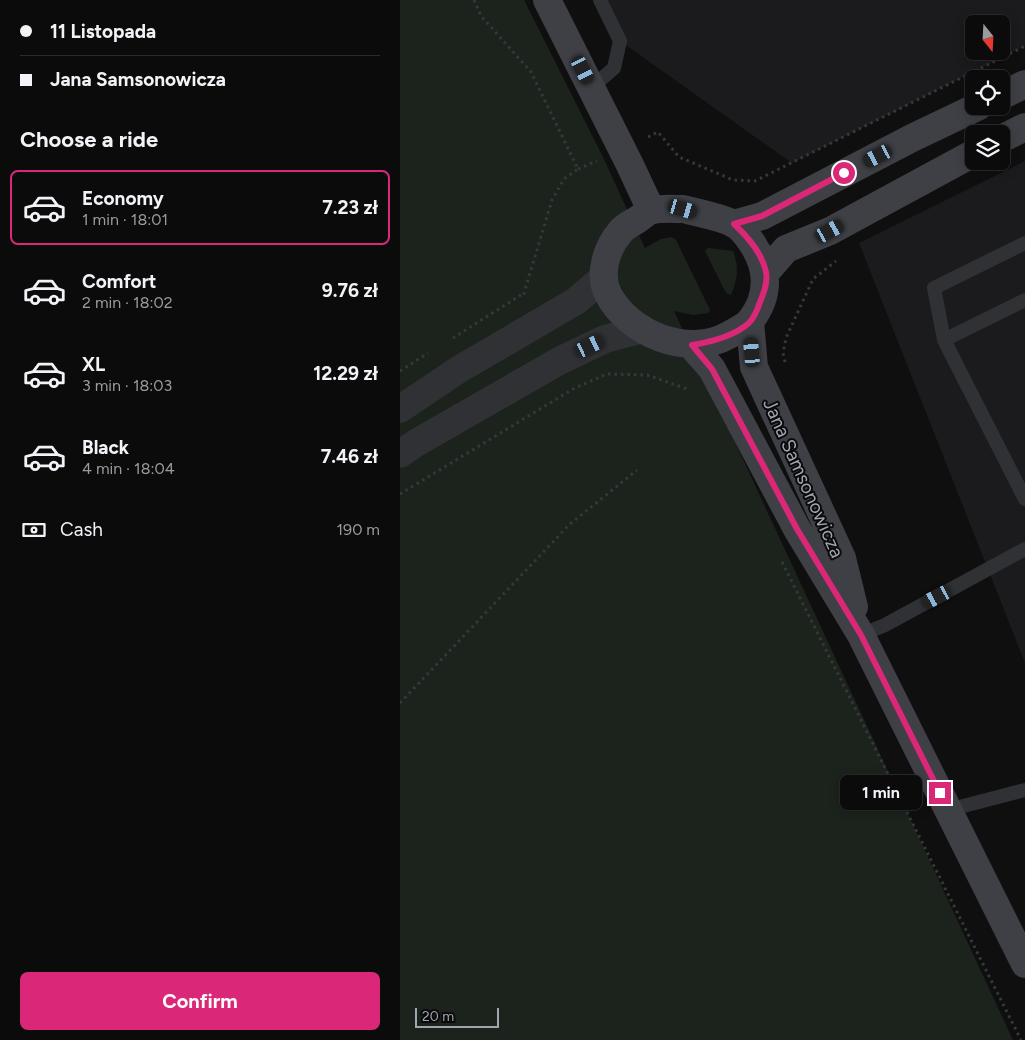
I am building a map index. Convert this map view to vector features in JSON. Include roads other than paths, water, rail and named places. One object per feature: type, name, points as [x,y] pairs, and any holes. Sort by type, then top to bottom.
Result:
[{"type":"main road","points":[[548,0],[652,210]]},
{"type":"main road","points":[[1010,92],[1025,84]]},
{"type":"main road","points":[[734,224],[762,216],[965,113]]},
{"type":"main road","points":[[1010,134],[1025,127]]},
{"type":"main road","points":[[766,272],[786,249],[830,231],[965,158]]},
{"type":"main road","points":[[683,209],[734,224],[746,235],[756,249],[766,272],[765,288],[759,306],[750,322],[726,336],[710,343],[692,345],[671,342],[642,330],[620,310],[608,293],[604,277],[608,250],[622,229],[652,210],[683,209]]},
{"type":"main road","name":"Jana Samsonowicza","points":[[750,322],[754,367],[842,558],[861,635]]},
{"type":"main road","name":"Jana Samsonowicza","points":[[692,345],[712,369],[797,529],[861,635],[1025,964]]},
{"type":"street","points":[[400,409],[458,370],[576,302],[604,277]]},
{"type":"street","points":[[400,454],[559,361],[605,339],[642,330]]},
{"type":"lane","points":[[591,88],[614,68],[620,41],[600,0]]},
{"type":"lane","points":[[1025,243],[934,288],[944,340],[1025,499]]},
{"type":"lane","points":[[944,340],[1025,300]]},
{"type":"lane","points":[[861,635],[885,625],[1025,549]]},
{"type":"lane","points":[[948,810],[1025,790]]}]
